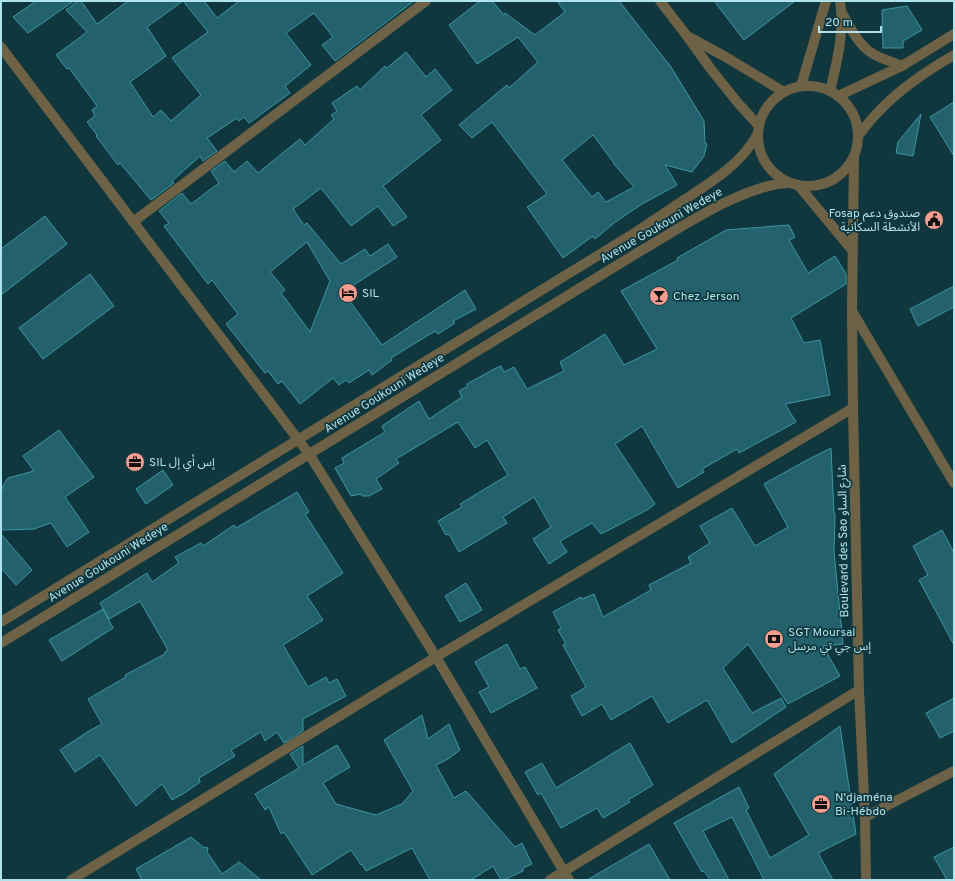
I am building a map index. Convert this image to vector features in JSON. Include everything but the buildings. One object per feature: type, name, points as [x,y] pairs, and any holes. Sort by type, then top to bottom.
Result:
[{"type":"street","points":[[133,222],[426,1]]},
{"type":"street","points":[[660,1],[758,130]]},
{"type":"street","points":[[801,86],[826,1]]},
{"type":"street","points":[[834,93],[842,14],[840,1]]},
{"type":"street","points":[[842,14],[855,35],[868,51],[876,56],[902,66]]},
{"type":"street","points":[[834,93],[902,66],[954,34]]},
{"type":"street","points":[[688,36],[784,92]]},
{"type":"street","points":[[1,47],[309,454],[436,657],[567,876]]},
{"type":"street","points":[[858,136],[877,113],[891,100],[908,86],[954,55]]},
{"type":"street","points":[[801,86],[816,86],[834,93],[853,113],[857,124],[858,136],[854,156],[845,170],[832,180],[816,186],[799,186],[788,183],[778,177],[769,169],[762,158],[758,147],[758,130],[764,112],[772,101],[784,92],[801,86]]},
{"type":"street","name":"Avenue Goukouni Wedeye","points":[[2,619],[298,440],[632,234],[706,186],[735,163],[752,145],[758,130]]},
{"type":"street","name":"Boulevard des Sao شارع الساو","points":[[854,156],[852,250],[853,408],[859,690],[865,817],[866,880]]},
{"type":"street","name":"Avenue Goukouni Wedeye","points":[[1,643],[642,250],[721,204],[779,183],[788,183]]},
{"type":"street","points":[[799,186],[852,250]]},
{"type":"street","points":[[852,311],[954,483]]},
{"type":"street","points":[[71,880],[436,657],[853,408]]},
{"type":"street","points":[[550,880],[567,876],[859,690]]},
{"type":"street","points":[[865,817],[954,771]]},
{"type":"place","name":"Fosap صندوق دعم الأنشطة السكانية","points":[[934,220]]},
{"type":"place","name":"SIL","points":[[348,293]]},
{"type":"place","name":"Chez Jerson","points":[[659,296]]},
{"type":"place","name":"SIL إس أي إل","points":[[135,462]]},
{"type":"place","name":"SGT Moursal إس جي تي مرسل","points":[[774,639]]},
{"type":"place","name":"N'djaména Bi-Hébdo","points":[[821,804]]}]
